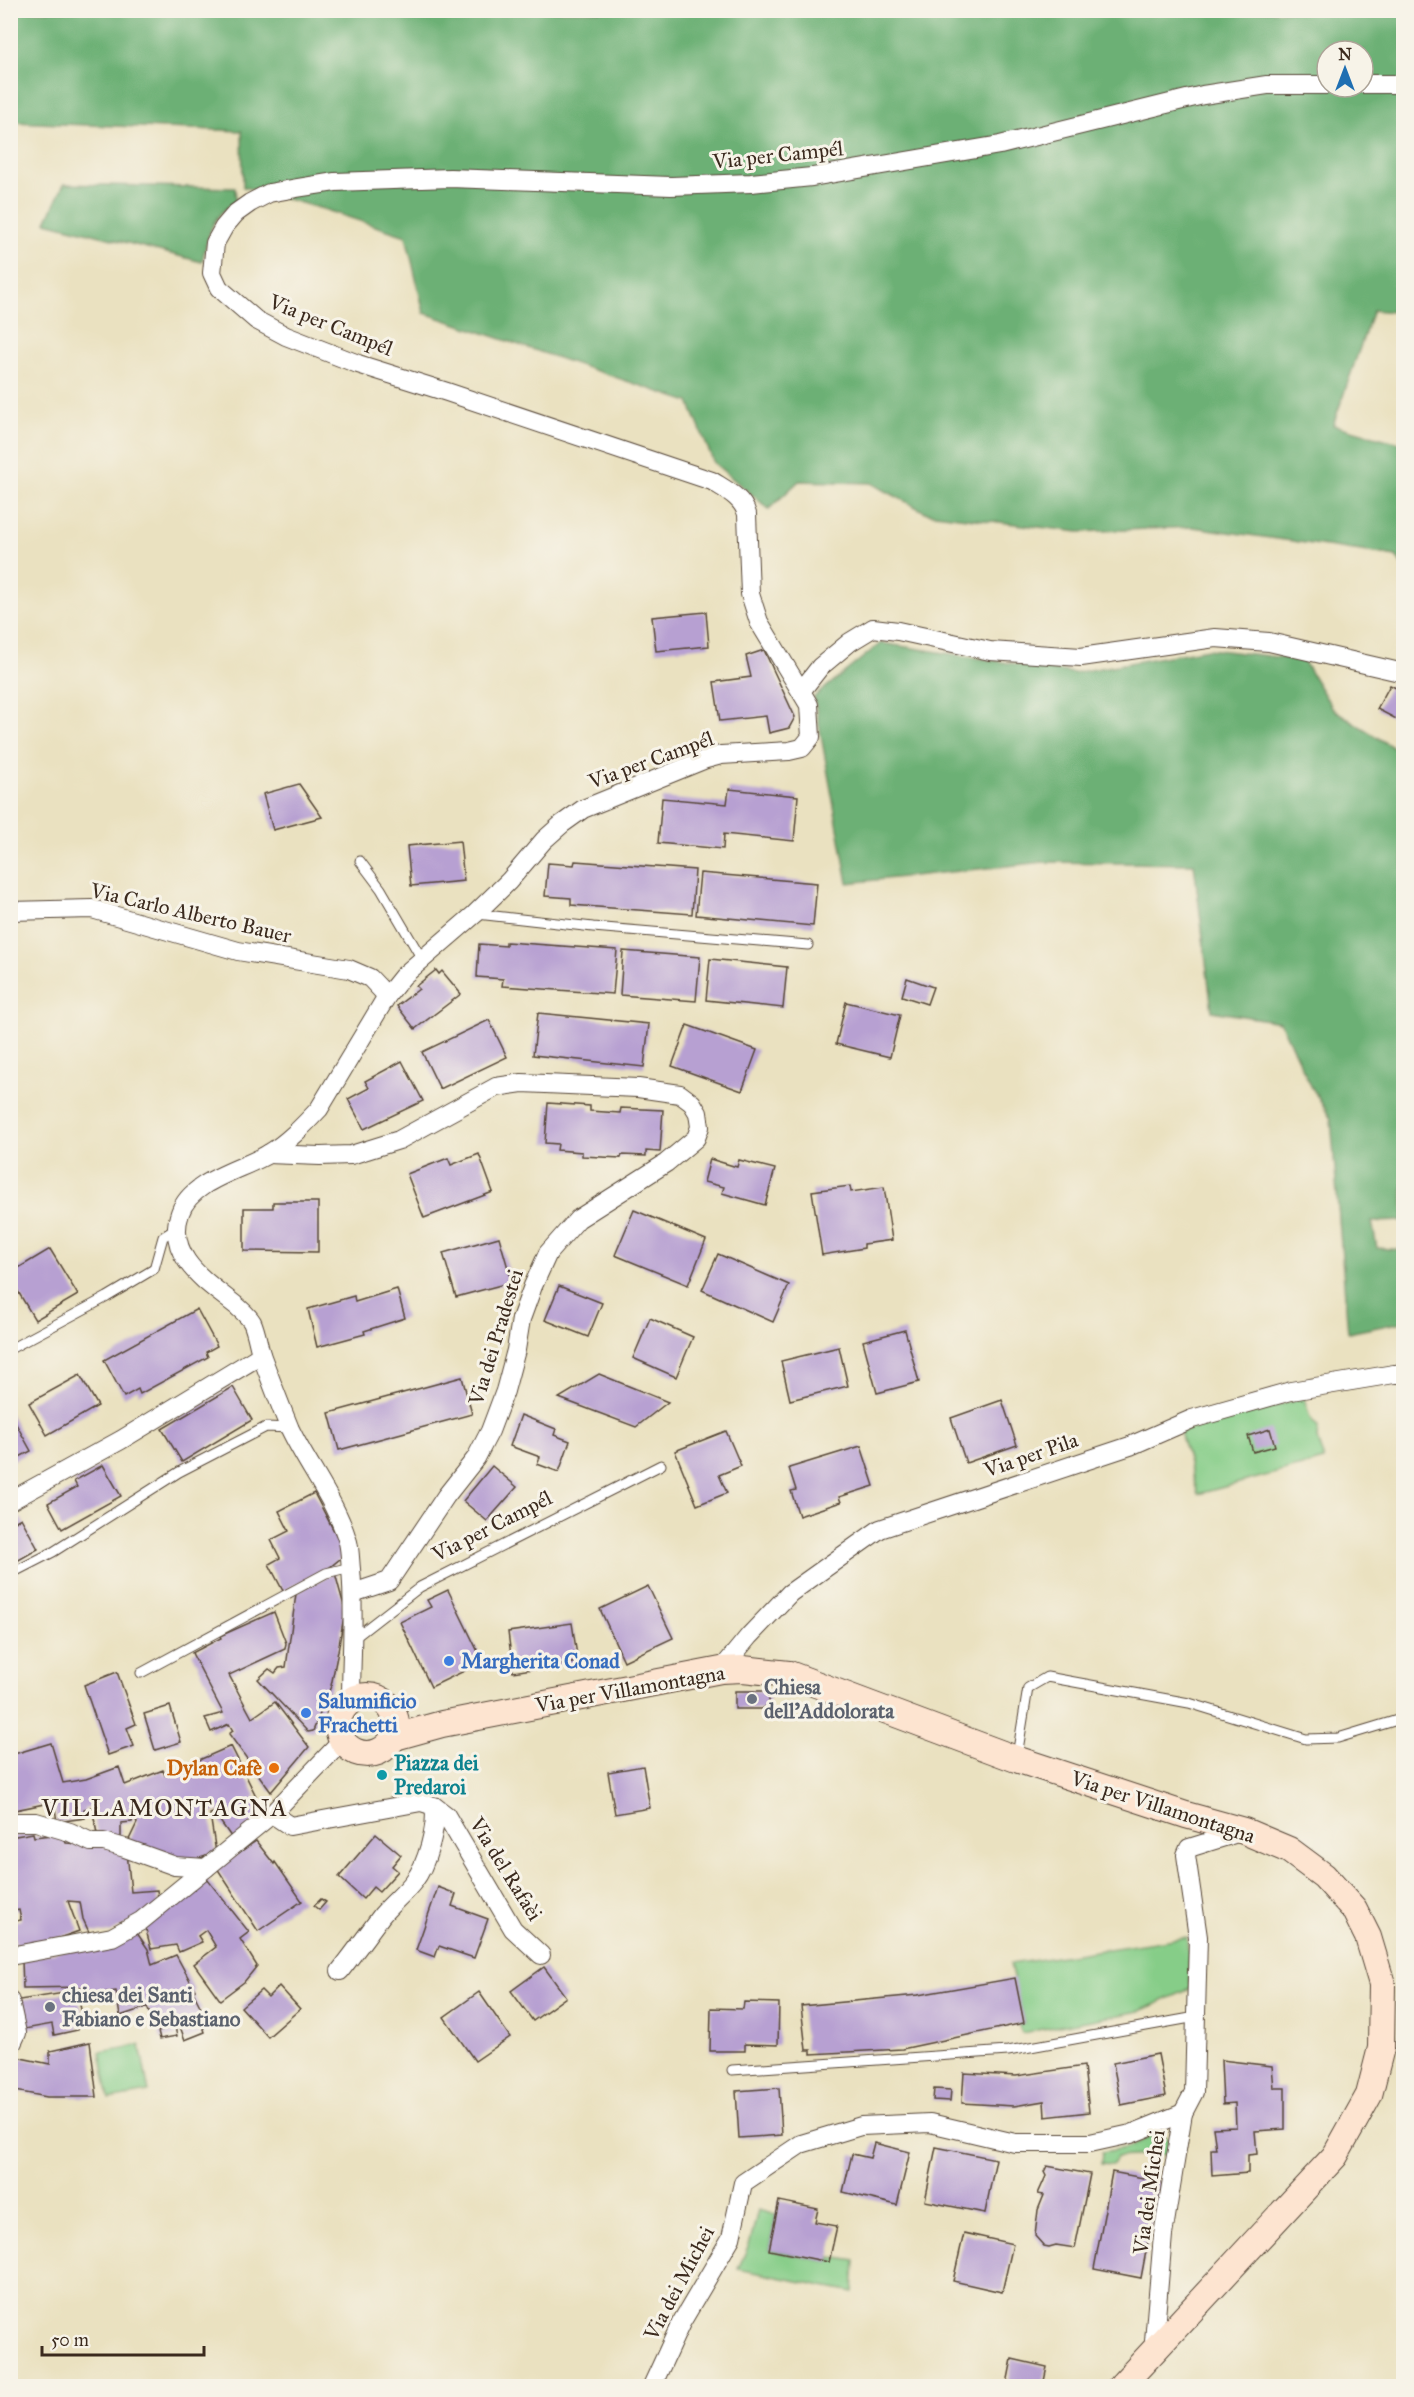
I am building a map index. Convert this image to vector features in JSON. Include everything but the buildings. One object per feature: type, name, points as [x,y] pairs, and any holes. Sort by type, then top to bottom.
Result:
[{"type":"street","points":[[1375,84],[1404,84]]},
{"type":"street","name":"Via per Campél","points":[[177,1228],[180,1212],[187,1200],[220,1177],[268,1154],[306,1123],[319,1109],[387,996],[403,975],[475,914],[509,881],[544,840],[562,824],[583,809],[721,755],[789,751],[802,748],[811,737],[809,705],[759,622],[750,594],[747,514],[745,505],[736,496],[712,481],[358,364],[286,336],[256,321],[215,282],[212,273],[215,243],[224,227],[236,213],[269,193],[335,182],[450,178],[671,186],[751,183],[812,177],[1000,145],[1203,95],[1267,85],[1315,85]]},
{"type":"street","points":[[802,690],[820,667],[850,642],[873,628],[909,633],[990,651],[1081,657],[1215,638],[1269,642],[1404,673]]},
{"type":"street","name":"Via Carlo Alberto Bauer","points":[[10,911],[92,909],[238,951],[349,969],[370,978],[387,996]]},
{"type":"street","name":"Via per Campél","points":[[268,1154],[351,1155],[399,1140],[496,1087],[522,1083],[638,1088],[680,1094],[692,1103],[698,1113]]},
{"type":"street","name":"Via dei Pradestei","points":[[353,1593],[389,1581],[446,1496],[476,1458],[490,1431],[505,1391],[516,1350],[521,1319],[532,1286],[548,1253],[578,1219],[666,1163],[696,1138],[700,1127],[698,1113]]},
{"type":"street","points":[[177,1228],[180,1251],[188,1266],[239,1308],[251,1322],[261,1355],[290,1428],[337,1515],[348,1543],[353,1593],[351,1700]]},
{"type":"street","points":[[10,1501],[121,1440],[261,1355]]},
{"type":"street","name":"Via per Pila","points":[[721,1670],[749,1636],[790,1593],[880,1529],[1130,1446],[1192,1419],[1291,1391],[1404,1374]]},
{"type":"street","name":"Via per Villamontagna","points":[[395,1737],[442,1724],[721,1670],[743,1669],[789,1674],[1016,1759],[1186,1815],[1244,1831],[1289,1850],[1324,1876],[1354,1909],[1368,1937],[1382,1984],[1381,2048],[1369,2095],[1335,2156],[1121,2386]]},
{"type":"street","points":[[363,1696],[375,1696],[387,1702],[394,1712],[397,1724],[395,1737],[389,1746],[380,1752],[369,1755],[359,1754],[349,1749],[342,1741],[337,1726],[341,1711],[351,1700],[363,1696]]},
{"type":"street","points":[[10,1956],[112,1937],[141,1921],[272,1814],[342,1741]]},
{"type":"street","points":[[272,1814],[290,1826],[421,1802],[434,1806]]},
{"type":"street","name":"Via del Rafaèi","points":[[434,1806],[446,1815],[513,1929],[541,1955]]},
{"type":"street","name":"Via del Rafaèi","points":[[340,1971],[384,1913],[414,1881],[424,1863],[430,1841],[434,1806]]},
{"type":"street","points":[[10,1822],[36,1822],[70,1832],[91,1842],[104,1842],[125,1848],[175,1866],[206,1868]]},
{"type":"street","points":[[1183,2113],[1194,2092],[1198,1937],[1186,1855],[1189,1848],[1244,1831]]},
{"type":"street","points":[[10,2001],[17,2033],[10,2048]]},
{"type":"street","name":"Via dei Michei","points":[[1154,2353],[1163,2235],[1183,2113]]},
{"type":"street","name":"Via dei Michei","points":[[652,2386],[681,2323],[731,2238],[742,2183],[801,2144],[861,2126],[930,2123],[1015,2143],[1090,2143],[1131,2134],[1183,2113]]},
{"type":"lane","points":[[360,861],[381,889],[422,959]]},
{"type":"lane","points":[[475,914],[808,945]]},
{"type":"lane","name":"Via per Campél","points":[[10,1349],[154,1269],[163,1237],[177,1228]]},
{"type":"lane","points":[[10,1574],[53,1552],[189,1467],[266,1427],[290,1428]]},
{"type":"lane","name":"Via per Campél","points":[[352,1640],[420,1587],[661,1466]]},
{"type":"lane","points":[[141,1673],[326,1573],[351,1567]]},
{"type":"lane","points":[[1016,1759],[1028,1688],[1047,1677],[1189,1703],[1306,1739],[1338,1738],[1404,1718]]},
{"type":"lane","points":[[732,2070],[1008,2051],[1196,2016]]},
{"type":"green space","points":[[11,11],[1403,11],[1403,313],[1373,310],[1333,425],[1403,444],[1403,567],[1396,556],[1193,527],[1079,532],[927,513],[871,483],[799,481],[769,509],[714,463],[689,402],[424,313],[406,236],[323,209],[243,187],[242,131],[11,122]]},
{"type":"green space","points":[[64,184],[235,188],[236,201],[221,213],[212,227],[202,262],[46,222]]},
{"type":"green space","points":[[881,643],[1073,673],[1208,649],[1303,660],[1333,709],[1403,754],[1403,1221],[1372,1222],[1377,1248],[1403,1250],[1403,1322],[1348,1333],[1331,1119],[1311,1086],[1280,1022],[1212,1011],[1194,864],[1044,862],[848,883],[814,697]]},
{"type":"green space","points":[[1304,1398],[1310,1418],[1318,1427],[1317,1439],[1324,1460],[1198,1494],[1180,1432]]},
{"type":"green space","points":[[1187,1937],[1190,1989],[1140,2011],[1022,2033],[1018,2024],[1024,2023],[1010,1964]]},
{"type":"green space","points":[[140,2045],[149,2092],[109,2099],[100,2052]]},
{"type":"green space","points":[[1156,2134],[1167,2137],[1172,2154],[1116,2157],[1112,2165],[1101,2164],[1102,2152],[1126,2148]]},
{"type":"green space","points":[[758,2210],[776,2215],[769,2250],[829,2262],[831,2257],[855,2261],[853,2292],[738,2269],[750,2242]]},
{"type":"place","name":"Margherita Conad","points":[[449,1661]]},
{"type":"place","name":"Chiesa dell'Addolorata","points":[[752,1699]]},
{"type":"place","name":"Salumificio Frachetti","points":[[306,1713]]},
{"type":"place","name":"Dylan Cafè","points":[[274,1768]]},
{"type":"place","name":"Piazza dei Predaroi","points":[[382,1775]]},
{"type":"place","name":"chiesa dei Santi Fabiano e Sebastiano","points":[[50,2007]]},
{"type":"district","name":"VILLAMONTAGNA","points":[[165,1808]]}]
